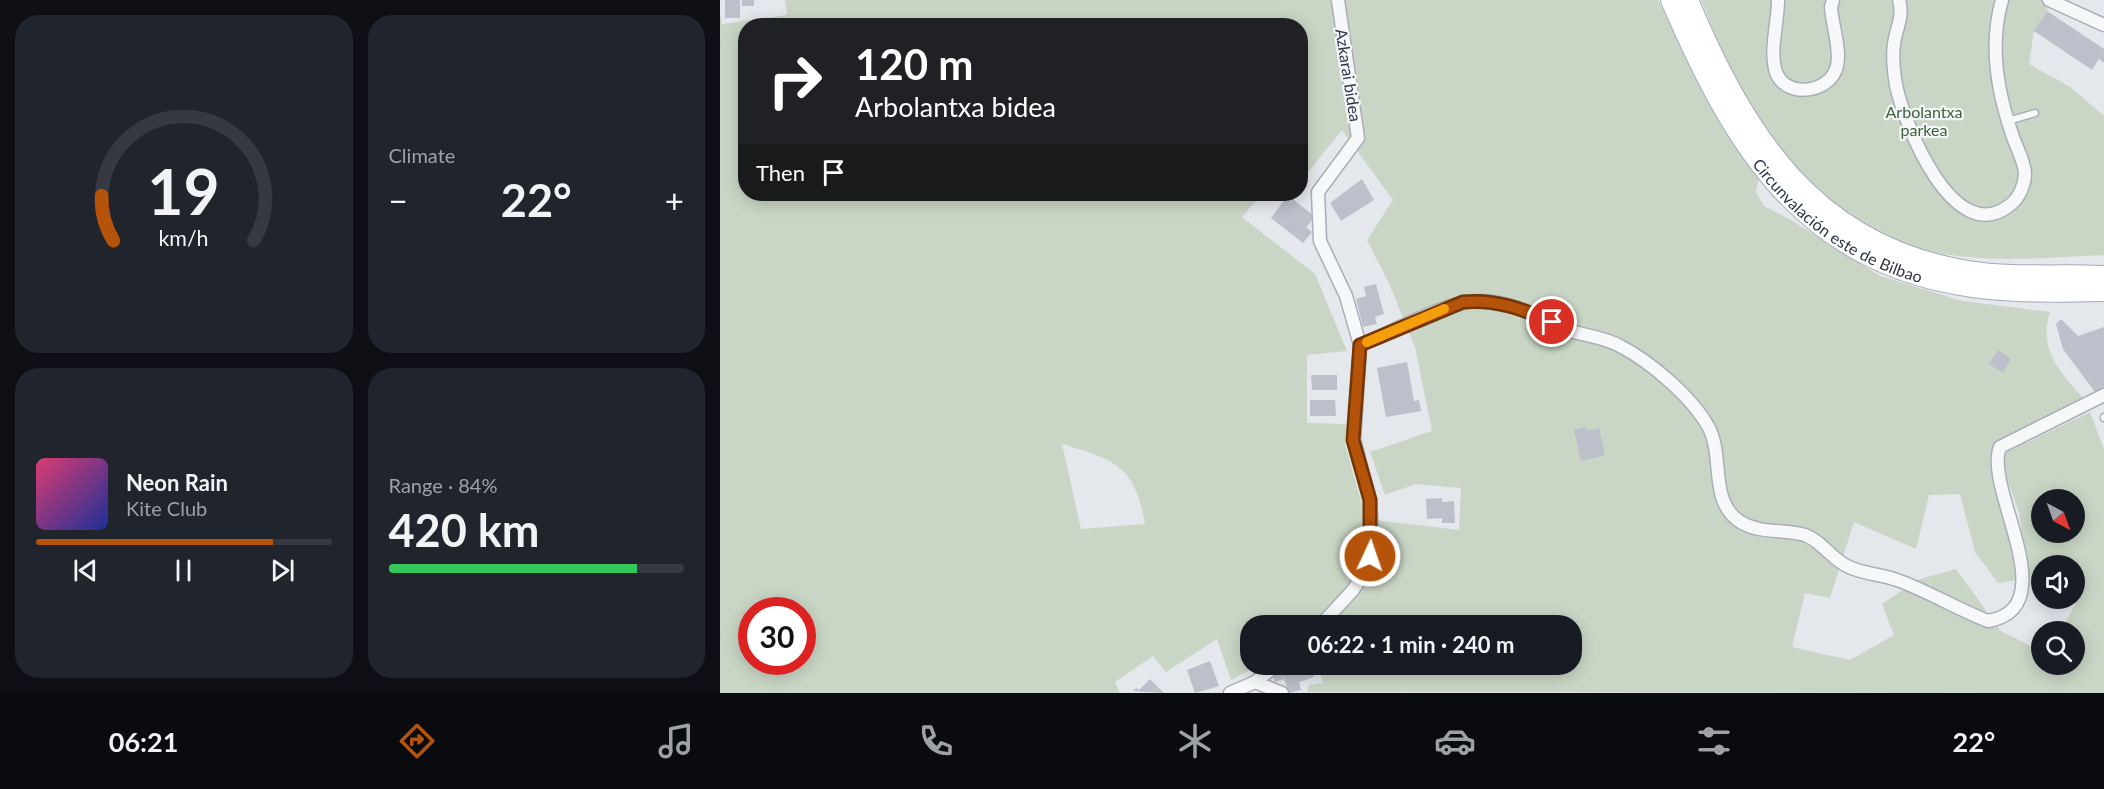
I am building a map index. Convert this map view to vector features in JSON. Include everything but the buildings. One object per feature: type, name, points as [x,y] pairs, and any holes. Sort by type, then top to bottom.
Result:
[{"type":"main road","name":"Circunvalación este de Bilbao","points":[[1671,0],[1709,81],[1740,137],[1777,185],[1825,230],[1867,257],[1905,272],[1930,278],[1991,289],[2094,279]]},
{"type":"main road","name":"Circunvalación este de Bilbao","points":[[1688,0],[1723,75],[1758,136],[1794,180],[1838,220],[1874,243],[1897,252],[1967,271],[2014,276],[2094,279]]},
{"type":"main road","points":[[2094,279],[2104,292]]},
{"type":"street","name":"Azkarai bidea","points":[[1338,0],[1358,138],[1318,192],[1320,241],[1346,296],[1360,345]]},
{"type":"street","points":[[1778,0],[1773,55],[1775,71],[1789,85],[1808,91],[1821,87],[1837,69],[1838,58],[1831,7],[1833,0]]},
{"type":"street","points":[[1899,0],[1902,9],[1893,46],[1896,86],[1907,123],[1923,159],[1937,179],[1950,196],[1976,214],[2002,211],[2019,194],[2024,182],[2025,171],[2000,90],[1994,45],[2002,0]]},
{"type":"street","points":[[2049,0],[2104,25]]},
{"type":"street","points":[[1330,615],[1353,590],[1368,567],[1370,556],[1370,500],[1353,440],[1360,345],[1463,302],[1479,301],[1518,307],[1569,330],[1621,346],[1676,386],[1701,412],[1713,436],[1718,463],[1718,484],[1729,509],[1739,521],[1768,530],[1807,536],[1834,560],[1851,568],[1896,580],[1988,621],[2002,618],[2012,611],[2020,599],[2022,584],[2018,542],[1998,472],[1996,457],[2000,447],[2104,395]]},
{"type":"street","points":[[1230,693],[1255,682],[1264,675]]},
{"type":"street","points":[[1255,682],[1282,693]]},
{"type":"lane","points":[[2008,121],[2035,113]]},
{"type":"green space","points":[[785,0],[1658,0],[1717,114],[1759,178],[1756,192],[1764,206],[1791,220],[1880,276],[1962,301],[2050,312],[2047,338],[2053,360],[2084,399],[2005,437],[1991,453],[1997,485],[2008,515],[2018,580],[1998,583],[1975,552],[1960,494],[1929,495],[1916,549],[1854,522],[1830,598],[1805,593],[1792,647],[1850,660],[1894,635],[1882,604],[1917,580],[1956,569],[2001,631],[2031,646],[2031,675],[2085,675],[2085,621],[2066,621],[2073,609],[2085,609],[2085,555],[2031,555],[2031,579],[2029,579],[2019,513],[2003,466],[2005,453],[2090,412],[2104,449],[2104,693],[1307,692],[1309,685],[1323,683],[1320,675],[1582,675],[1582,615],[1240,615],[1241,675],[1231,680],[1217,639],[1166,672],[1153,656],[1115,682],[1120,693],[720,693],[720,13],[722,24],[738,22],[738,201],[1256,201],[1242,217],[1315,274],[1347,351],[1307,355],[1307,423],[1346,424],[1345,444],[1366,519],[1459,530],[1461,488],[1416,484],[1385,495],[1370,452],[1432,431],[1415,347],[1388,281],[1367,240],[1393,200],[1342,130],[1308,172],[1308,18],[765,18],[787,15]],"holes":[[[1062,444],[1096,455],[1120,468],[1128,477],[1141,504],[1145,524],[1081,529]]]},
{"type":"green space","name":"Arbolantxa parkea","points":[[1701,0],[2047,0],[2047,11],[2034,31],[2029,64],[2070,87],[2104,116],[2104,255],[2013,259],[1958,256],[1923,249],[1890,237],[1859,221],[1804,176],[1780,150],[1759,121],[1734,81]]},
{"type":"slow traffic","points":[[1367,342],[1444,309]]},
{"type":"route","points":[[1370,556],[1372,536],[1370,500],[1359,468],[1353,440],[1360,345],[1463,302],[1479,301],[1518,307],[1552,322]]}]
